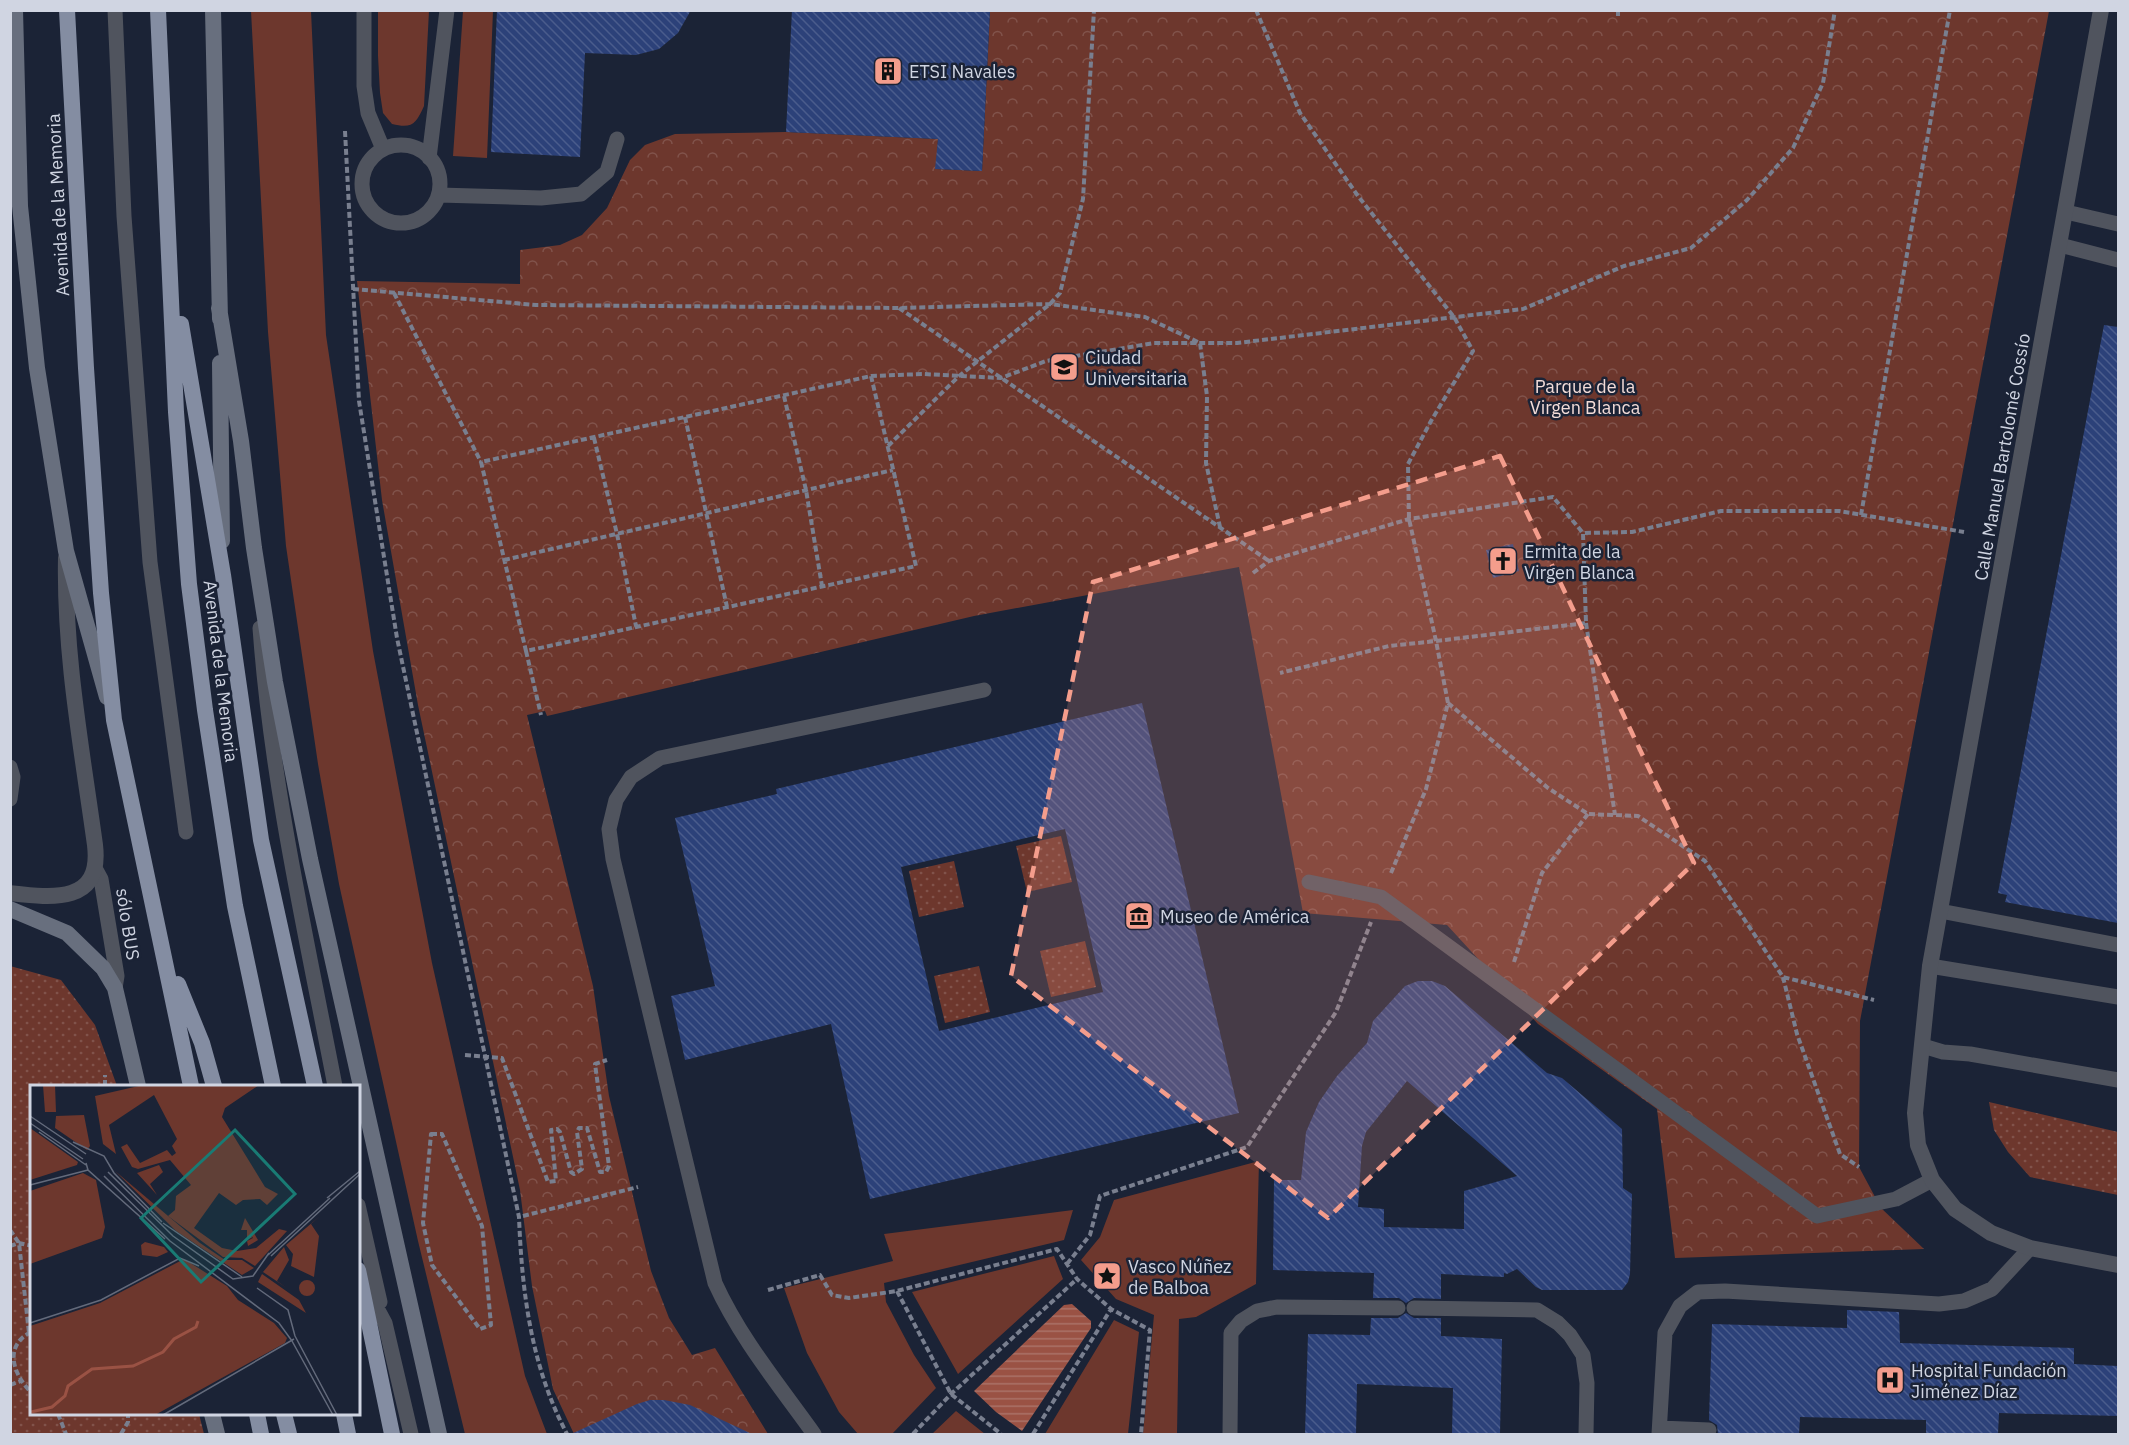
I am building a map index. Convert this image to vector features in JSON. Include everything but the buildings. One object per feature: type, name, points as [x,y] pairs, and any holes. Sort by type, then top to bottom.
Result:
[{"type":"highway","name":"Avenida de la Memoria","points":[[67,10],[87,392],[101,593],[114,720],[191,1085]]},
{"type":"highway","name":"Avenida de la Memoria","points":[[158,10],[176,412],[189,584],[235,906],[273,1085]]},
{"type":"highway","name":"Avenida de la Memoria","points":[[168,255],[223,575],[261,840],[315,1085]]},
{"type":"highway","points":[[162,944],[202,1043],[214,1085]]},
{"type":"highway","points":[[360,1278],[392,1434]]},
{"type":"highway","points":[[257,1415],[261,1434]]},
{"type":"highway","points":[[284,1415],[289,1434]]},
{"type":"highway","points":[[344,1415],[348,1434]]},
{"type":"main road","name":"Avenida de la Memoria","points":[[15,10],[20,206],[37,368],[66,552],[114,720]]},
{"type":"main road","name":"Avenida de la Memoria","points":[[213,10],[223,575]]},
{"type":"main road","points":[[219,308],[242,441],[254,548],[274,682],[310,859],[439,1434]]},
{"type":"main road","points":[[10,909],[67,933],[103,968],[115,988],[138,1085]]},
{"type":"main road","points":[[212,1415],[217,1434]]},
{"type":"street","name":"Calle Manuel Bartolomé Cossío","points":[[2101,10],[1930,966],[1915,1113],[1918,1145],[1932,1180],[1955,1209],[1991,1233],[2030,1248],[2118,1265]]},
{"type":"street","name":"Avenida de la Memoria","points":[[66,552],[65,597],[95,845],[95,868]]},
{"type":"street","points":[[10,893],[42,896],[74,893],[86,886],[92,879],[95,868]]},
{"type":"lane","points":[[115,10],[124,216],[150,562],[186,832]]},
{"type":"lane","points":[[364,10],[364,86],[368,113],[383,150]]},
{"type":"lane","points":[[429,158],[447,10]]},
{"type":"lane","points":[[439,195],[541,198],[581,194],[607,172],[617,139]]},
{"type":"lane","points":[[397,145],[412,147],[429,158],[435,165],[440,180],[439,195],[433,207],[424,216],[412,222],[399,224],[387,221],[367,205],[362,180],[365,168],[373,157],[397,145]]},
{"type":"lane","points":[[2066,212],[2118,224]]},
{"type":"lane","points":[[2060,245],[2118,260]]},
{"type":"lane","points":[[254,548],[263,674],[283,809],[335,1085]]},
{"type":"lane","points":[[814,1434],[747,1341],[728,1312],[715,1283],[613,859],[609,829],[615,800],[632,777],[660,758],[984,690]]},
{"type":"lane","points":[[10,767],[13,777],[10,799]]},
{"type":"lane","name":"sólo BUS","points":[[95,868],[101,879],[117,976],[115,988]]},
{"type":"lane","points":[[1309,882],[1381,897],[1818,1216],[1896,1199],[1932,1180]]},
{"type":"lane","points":[[1940,911],[2118,945]]},
{"type":"lane","points":[[1930,966],[2118,997]]},
{"type":"lane","points":[[1923,1046],[1943,1052],[1970,1054],[2118,1080]]},
{"type":"lane","points":[[360,1214],[411,1434]]},
{"type":"lane","points":[[1709,1430],[1660,1431],[1665,1333],[1680,1306],[1698,1292],[1725,1291],[1939,1304],[1964,1301],[1992,1289],[2030,1248]]},
{"type":"lane","points":[[360,1275],[385,1323]]},
{"type":"lane","points":[[1230,1434],[1231,1333],[1241,1321],[1257,1311],[1277,1307],[1398,1308]]},
{"type":"lane","points":[[1414,1308],[1537,1310],[1558,1323],[1570,1335],[1583,1356],[1587,1383],[1586,1434]]},
{"type":"path","points":[[888,447],[959,376],[1050,304],[1060,293],[1083,199],[1094,10]]},
{"type":"path","points":[[1067,1264],[1090,1235],[1100,1196],[1247,1147],[1336,1012],[1426,789],[1448,703],[1409,519],[1408,464],[1473,351],[1454,317],[1358,196],[1300,113],[1256,10]]},
{"type":"path","points":[[1618,10],[1618,18]]},
{"type":"path","points":[[481,462],[871,376],[923,374],[1002,378],[1046,361],[1154,343],[1237,344],[1523,309],[1624,266],[1691,248],[1747,200],[1793,148],[1823,83],[1834,10]]},
{"type":"path","points":[[1861,515],[1950,10]]},
{"type":"path","points":[[345,127],[359,401],[397,638],[519,1217],[522,1275],[537,1362],[558,1418],[567,1434]]},
{"type":"path","points":[[353,289],[536,305],[899,308],[1050,304],[1145,317],[1200,343]]},
{"type":"path","points":[[394,293],[481,462],[541,715]]},
{"type":"path","points":[[899,308],[1269,561]]},
{"type":"path","points":[[1200,343],[1207,396],[1206,463],[1220,527]]},
{"type":"path","points":[[526,651],[916,566],[871,376]]},
{"type":"path","points":[[784,396],[806,490],[822,586]]},
{"type":"path","points":[[685,417],[727,607]]},
{"type":"path","points":[[594,438],[636,626]]},
{"type":"path","points":[[504,560],[893,470]]},
{"type":"path","points":[[1253,573],[1269,561],[1409,519],[1553,497],[1583,533],[1586,623],[1615,815]]},
{"type":"path","points":[[1583,533],[1632,532],[1721,511],[1839,511],[1964,532]]},
{"type":"path","points":[[1280,673],[1389,646],[1586,623]]},
{"type":"path","points":[[1448,703],[1548,788],[1588,814],[1638,816],[1705,861],[1783,976],[1797,1034],[1840,1154],[1859,1167]]},
{"type":"path","points":[[1506,988],[1542,873],[1588,814]]},
{"type":"path","points":[[1783,976],[1874,1000]]},
{"type":"path","points":[[465,1055],[502,1058],[548,1182],[553,1183],[556,1181],[551,1130],[557,1129],[560,1132],[571,1172],[574,1174],[582,1169],[577,1132],[579,1128],[586,1128],[600,1172],[606,1172],[609,1166],[595,1064],[606,1060]]},
{"type":"path","points":[[431,1134],[442,1134],[482,1226],[491,1325],[480,1329],[432,1265],[423,1223],[431,1134]]},
{"type":"path","points":[[523,1216],[638,1187]]},
{"type":"path","points":[[10,1230],[19,1244],[30,1333],[22,1336],[14,1348],[14,1368],[30,1391]]},
{"type":"path","points":[[10,1246],[19,1244],[30,1246]]},
{"type":"path","points":[[768,1290],[820,1275],[832,1295],[849,1298],[897,1291],[1057,1249],[1077,1279],[1111,1309],[1150,1330],[1141,1434]]},
{"type":"path","points":[[913,1434],[951,1394],[1077,1279]]},
{"type":"path","points":[[897,1291],[951,1394],[1001,1434]]},
{"type":"path","points":[[1033,1434],[1111,1309]]},
{"type":"path","points":[[10,1385],[21,1381]]},
{"type":"path","points":[[59,1415],[66,1434]]},
{"type":"path","points":[[121,1434],[128,1422],[128,1415]]},
{"type":"highlighted area","points":[[1500,456],[1694,863],[1328,1218],[1011,976],[1093,582]]},
{"type":"green space","points":[[251,11],[311,11],[326,335],[373,651],[432,963],[525,1376],[547,1434],[465,1434],[418,1241],[339,884],[318,764],[286,546],[268,332]]},
{"type":"green space","points":[[378,11],[429,11],[424,106],[416,121],[409,125],[392,124],[383,113],[378,56]]},
{"type":"green space","points":[[463,11],[493,11],[487,158],[453,156]]},
{"type":"green space","name":"Parque de la Virgen Blanca","points":[[990,11],[2049,11],[1860,1021],[1859,1167],[1881,1208],[1924,1249],[1675,1258],[1657,1109],[1538,1024],[1447,925],[1303,913],[1239,567],[974,616],[547,716],[545,711],[527,715],[593,986],[609,1096],[651,1271],[669,1318],[692,1355],[715,1348],[768,1434],[574,1434],[553,1389],[532,1286],[520,1190],[418,705],[382,500],[357,281],[520,284],[520,250],[560,245],[582,235],[607,208],[630,160],[645,145],[675,134],[786,132],[938,139],[936,169],[982,171]]},
{"type":"green space","points":[[1061,836],[1072,882],[1027,892],[1016,846]]},
{"type":"green space","points":[[954,861],[964,907],[919,917],[909,871]]},
{"type":"green space","points":[[1085,941],[1096,987],[1051,997],[1040,951]]},
{"type":"green space","points":[[10,966],[61,980],[95,1025],[117,1085],[30,1085],[30,1415],[199,1415],[204,1434],[11,1434]]},
{"type":"green space","points":[[979,966],[990,1012],[945,1023],[934,976]]},
{"type":"green space","points":[[1989,1102],[2118,1132],[2118,1195],[2030,1177],[2008,1152],[1994,1130]]},
{"type":"green space","points":[[1259,1161],[1256,1284],[1196,1317],[1179,1319],[1177,1434],[1143,1434],[1154,1315],[1116,1299],[1081,1260],[1100,1237],[1114,1200]]},
{"type":"green space","points":[[1073,1210],[1064,1240],[884,1283],[886,1302],[914,1355],[936,1388],[892,1434],[858,1434],[839,1412],[807,1353],[784,1288],[893,1261],[884,1234]]},
{"type":"green space","points":[[1054,1256],[1063,1279],[958,1374],[912,1292]]},
{"type":"green space","points":[[1114,1320],[1139,1332],[1128,1434],[1045,1434]]},
{"type":"green space","points":[[956,1411],[985,1434],[932,1434]]},
{"type":"shaded area","points":[[1072,1304],[1091,1321],[1091,1328],[1022,1431],[996,1412],[974,1391],[1064,1305]]},
{"type":"place","name":"ETSI Navales","points":[[888,71]]},
{"type":"place","name":"Ciudad Universitaria","points":[[1064,367]]},
{"type":"place","name":"Ermita de la Virgen Blanca","points":[[1503,561]]},
{"type":"place","name":"Museo de América","points":[[1139,916]]},
{"type":"place","name":"Vasco Núñez de Balboa","points":[[1107,1276]]},
{"type":"place","name":"Hospital Fundación Jiménez Díaz","points":[[1890,1380]]}]
